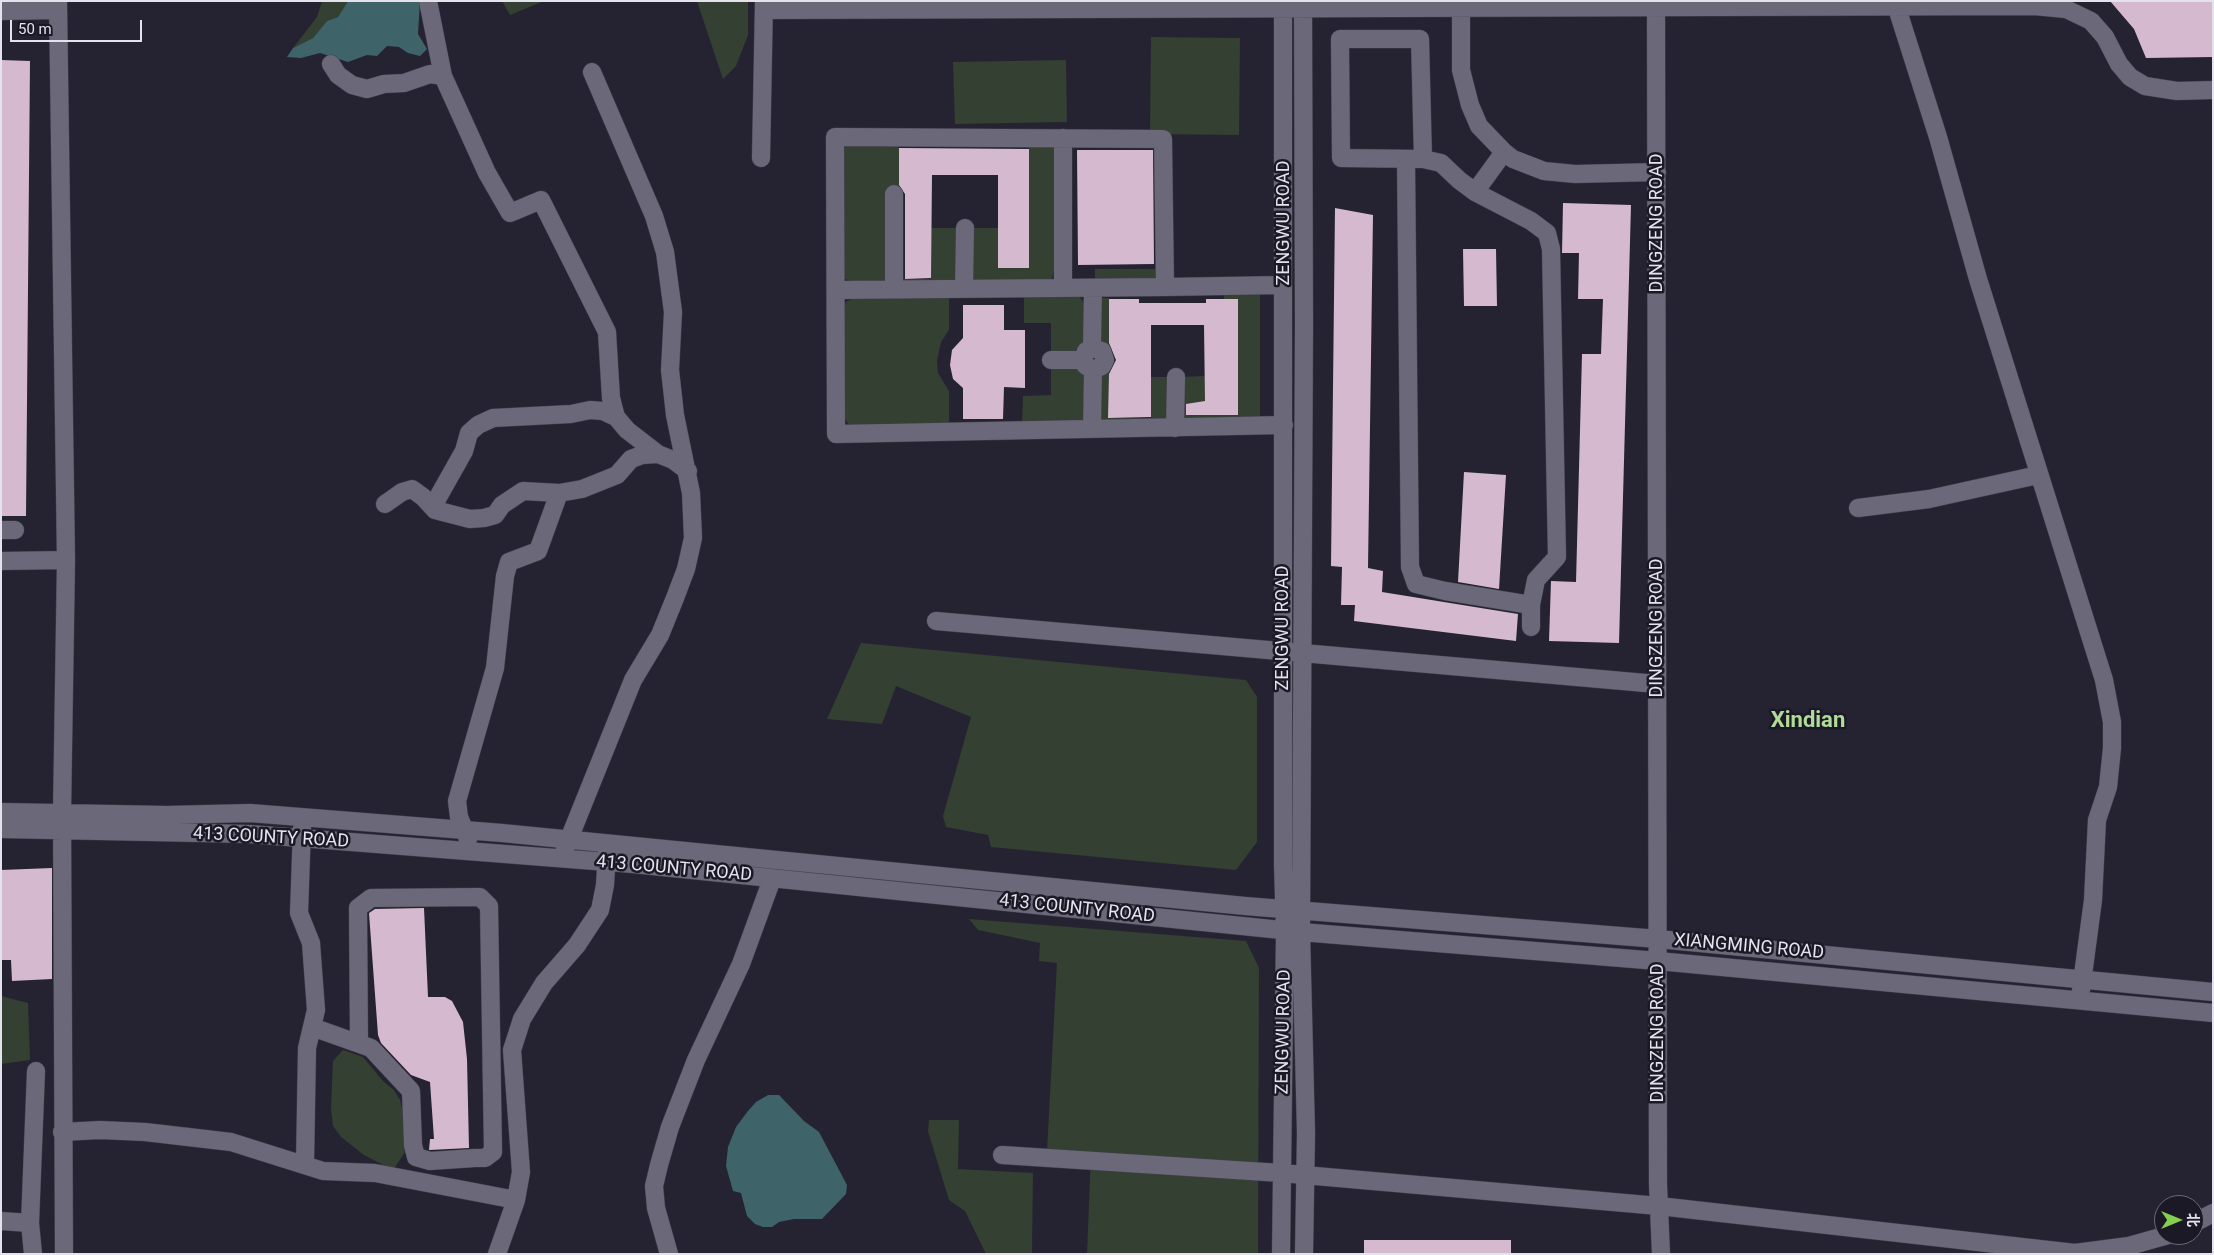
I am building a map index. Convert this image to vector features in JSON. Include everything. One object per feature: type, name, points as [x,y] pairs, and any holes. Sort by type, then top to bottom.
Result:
[{"type":"street","points":[[428,1],[443,76],[487,173],[510,214],[541,200],[607,332],[612,398],[616,417]]},
{"type":"street","points":[[761,158],[764,6],[1303,5],[1461,8],[1656,4],[2055,5],[2091,21],[2105,37],[2119,64],[2130,77],[2144,86],[2177,91],[2213,90]]},
{"type":"street","name":"DINGZENG ROAD","points":[[1656,4],[1658,961],[1659,1206],[1661,1254]]},
{"type":"street","name":"ZENGWU ROAD","points":[[1283,5],[1283,865],[1293,909]]},
{"type":"street","name":"ZENGWU ROAD","points":[[1303,5],[1303,654],[1293,931],[1305,1175],[1304,1254]]},
{"type":"street","points":[[1896,5],[1938,137],[1978,279],[2038,475],[2104,680],[2112,722],[2112,748],[2108,787],[2097,820],[2093,900],[2080,1000]]},
{"type":"street","points":[[1,11],[58,6],[66,560],[62,813],[64,1254]]},
{"type":"street","points":[[1461,8],[1462,70],[1470,106],[1479,126],[1504,152],[1513,159],[1544,171],[1575,174],[1657,172]]},
{"type":"street","points":[[1531,605],[1445,591],[1416,584],[1410,566],[1414,159],[1420,39],[1340,39],[1341,158],[1414,159],[1441,163],[1458,180],[1475,192],[1531,221],[1547,233],[1551,249],[1557,557],[1536,580],[1531,605],[1531,627]]},
{"type":"street","points":[[331,64],[338,75],[352,85],[367,89],[384,84],[404,83],[430,74],[443,76]]},
{"type":"street","points":[[561,859],[626,695],[660,635],[686,570],[693,538],[688,471],[675,415],[670,370],[673,312],[665,252],[654,216],[592,72]]},
{"type":"street","points":[[1165,287],[1163,138],[835,137],[836,434],[1284,425]]},
{"type":"street","points":[[1063,138],[1063,288]]},
{"type":"street","points":[[1475,192],[1504,152]]},
{"type":"street","points":[[894,194],[894,289]]},
{"type":"street","points":[[964,289],[965,228]]},
{"type":"street","points":[[836,290],[1283,285]]},
{"type":"street","points":[[1092,429],[1090,359],[1093,288]]},
{"type":"street","points":[[1051,360],[1090,359]]},
{"type":"street","points":[[1175,428],[1176,377]]},
{"type":"street","points":[[434,510],[464,451],[469,433],[478,425],[493,418],[571,414],[590,410],[603,411],[616,417],[627,430],[658,454],[673,460],[688,471]]},
{"type":"street","points":[[385,504],[402,492],[412,489],[423,497],[434,510],[470,519],[484,518],[495,515],[502,505],[523,491],[559,493],[582,489],[617,475],[632,459],[642,455],[658,454]]},
{"type":"street","points":[[1858,508],[1929,499],[2038,475]]},
{"type":"street","points":[[472,852],[459,817],[458,801],[495,668],[505,576],[509,562],[538,551],[559,493]]},
{"type":"street","points":[[1,561],[66,560]]},
{"type":"street","points":[[936,621],[1657,684]]},
{"type":"street","name":"413 COUNTY ROAD","points":[[1,812],[250,813],[569,839],[1245,906],[1293,909]]},
{"type":"street","points":[[303,818],[299,912],[311,944],[316,1010],[307,1048],[305,1164]]},
{"type":"street","name":"413 COUNTY ROAD","points":[[1,830],[249,834],[606,862],[1293,931]]},
{"type":"street","points":[[497,1254],[516,1200],[521,1172],[512,1050],[522,1019],[544,984],[577,944],[600,910],[607,843]]},
{"type":"street","points":[[669,1254],[656,1208],[654,1186],[659,1165],[670,1127],[696,1060],[741,964],[772,879]]},
{"type":"street","points":[[312,1027],[359,1042],[371,1048],[411,1091],[416,1157],[430,1161],[485,1158],[493,1152],[489,906],[480,897],[371,898],[358,908],[359,1042]]},
{"type":"street","name":"XIANGMING ROAD","points":[[1293,909],[1658,939],[2213,992]]},
{"type":"street","name":"ZENGWU ROAD","points":[[1281,1254],[1281,1173],[1293,931]]},
{"type":"street","name":"XIANGMING ROAD","points":[[1293,931],[1658,961],[2213,1013]]},
{"type":"street","points":[[33,1254],[30,1223],[36,1070]]},
{"type":"street","points":[[62,1132],[100,1130],[187,1135],[231,1142],[323,1171],[375,1173],[516,1200]]},
{"type":"street","points":[[1002,1155],[1281,1173],[1659,1206],[2056,1253],[2098,1252],[2154,1240]]},
{"type":"street","points":[[1,1221],[30,1223]]},
{"type":"shaded area","points":[[322,1],[348,1],[338,17],[327,21],[313,38],[293,48],[317,17]]},
{"type":"shaded area","points":[[348,1],[420,1],[418,34],[427,49],[420,56],[408,53],[399,47],[387,46],[377,56],[367,55],[348,62],[320,53],[301,58],[287,57],[293,48],[313,38],[327,21],[338,17]]},
{"type":"shaded area","points":[[502,1],[544,1],[510,15]]},
{"type":"shaded area","points":[[697,1],[748,1],[748,35],[736,66],[723,79]]},
{"type":"shaded area","points":[[1151,37],[1240,38],[1239,135],[1150,134]]},
{"type":"shaded area","points":[[1066,60],[1067,122],[955,124],[953,62]]},
{"type":"shaded area","points":[[854,141],[1054,143],[1054,270],[1051,282],[972,284],[973,228],[998,228],[998,268],[1029,268],[1029,146],[899,146],[899,186],[889,186],[889,283],[855,283],[845,279],[841,271],[844,148]]},
{"type":"shaded area","points":[[931,228],[958,228],[957,283],[899,284],[899,279],[931,279]]},
{"type":"shaded area","points":[[1095,269],[1162,269],[1162,283],[1095,284]]},
{"type":"shaded area","points":[[1224,291],[1260,291],[1260,421],[1180,423],[1180,377],[1205,376],[1237,415],[1238,299],[1224,299]]},
{"type":"shaded area","points":[[949,295],[949,330],[941,342],[937,361],[938,373],[949,391],[949,426],[857,428],[849,425],[843,416],[841,311],[846,302],[853,298]]},
{"type":"shaded area","points":[[1079,296],[1084,303],[1086,346],[1076,353],[1051,353],[1051,323],[1024,323],[1024,297]]},
{"type":"shaded area","points":[[1099,298],[1109,298],[1109,418],[1151,418],[1151,377],[1170,377],[1171,423],[1099,420]]},
{"type":"shaded area","points":[[1051,367],[1078,367],[1087,377],[1085,418],[1079,423],[1022,423],[1023,396],[1051,395]]},
{"type":"shaded area","points":[[861,643],[1246,680],[1257,697],[1257,842],[1236,870],[991,847],[988,835],[946,827],[943,816],[971,717],[896,686],[882,724],[827,719]]},
{"type":"shaded area","points":[[969,919],[1246,941],[1259,968],[1258,1254],[1087,1254],[1091,1154],[1047,1151],[1057,963],[1039,961],[1040,943],[978,930]]},
{"type":"shaded area","points":[[1,996],[28,1003],[30,1060],[1,1064]]},
{"type":"shaded area","points":[[343,1050],[363,1057],[383,1081],[394,1090],[400,1100],[403,1113],[405,1152],[393,1170],[364,1155],[341,1137],[333,1126],[331,1108],[333,1061]]},
{"type":"shaded area","points":[[768,1095],[779,1095],[804,1121],[819,1132],[847,1185],[846,1194],[822,1219],[794,1219],[779,1222],[772,1227],[763,1227],[755,1224],[747,1216],[741,1193],[733,1191],[726,1166],[728,1147],[736,1127],[748,1111],[756,1102]]},
{"type":"shaded area","points":[[929,1120],[959,1120],[958,1169],[1033,1173],[1032,1254],[986,1254],[965,1211],[949,1200],[928,1131]]},
{"type":"building","points":[[2110,1],[2213,1],[2213,57],[2146,58],[2134,29]]},
{"type":"building","points":[[1,60],[30,61],[26,516],[1,516]]},
{"type":"building","points":[[899,148],[1029,149],[1029,268],[998,268],[998,175],[932,175],[931,278],[905,279],[905,194],[899,185]]},
{"type":"building","points":[[1077,150],[1153,150],[1154,264],[1078,265]]},
{"type":"building","points":[[1563,203],[1631,205],[1619,643],[1549,641],[1551,581],[1576,582],[1582,354],[1601,354],[1603,299],[1578,299],[1579,253],[1562,253]]},
{"type":"building","points":[[1335,208],[1373,215],[1368,568],[1383,571],[1382,592],[1518,614],[1516,641],[1354,621],[1355,605],[1341,605],[1342,567],[1331,566]]},
{"type":"building","points":[[1463,249],[1496,249],[1497,306],[1464,306]]},
{"type":"building","points":[[1109,299],[1139,299],[1139,303],[1206,303],[1206,299],[1238,299],[1238,415],[1186,415],[1186,404],[1205,401],[1204,325],[1151,325],[1151,417],[1108,418],[1109,374],[1116,360],[1109,343]]},
{"type":"building","points":[[963,305],[1004,305],[1004,330],[1025,330],[1025,388],[1004,387],[1003,419],[963,419],[963,388],[953,379],[950,365],[952,350],[963,338]]},
{"type":"building","points":[[1464,472],[1506,475],[1499,589],[1458,582]]},
{"type":"building","points":[[52,868],[52,979],[12,981],[11,960],[1,960],[1,870]]},
{"type":"building","points":[[424,908],[428,997],[445,997],[452,1001],[463,1022],[467,1059],[469,1148],[429,1150],[430,1139],[434,1139],[430,1082],[411,1075],[381,1043],[378,1035],[369,913],[375,909]]},
{"type":"building","points":[[1364,1240],[1511,1240],[1511,1254],[1364,1254]]},
{"type":"district","name":"Xindian","points":[[1808,721]]}]
